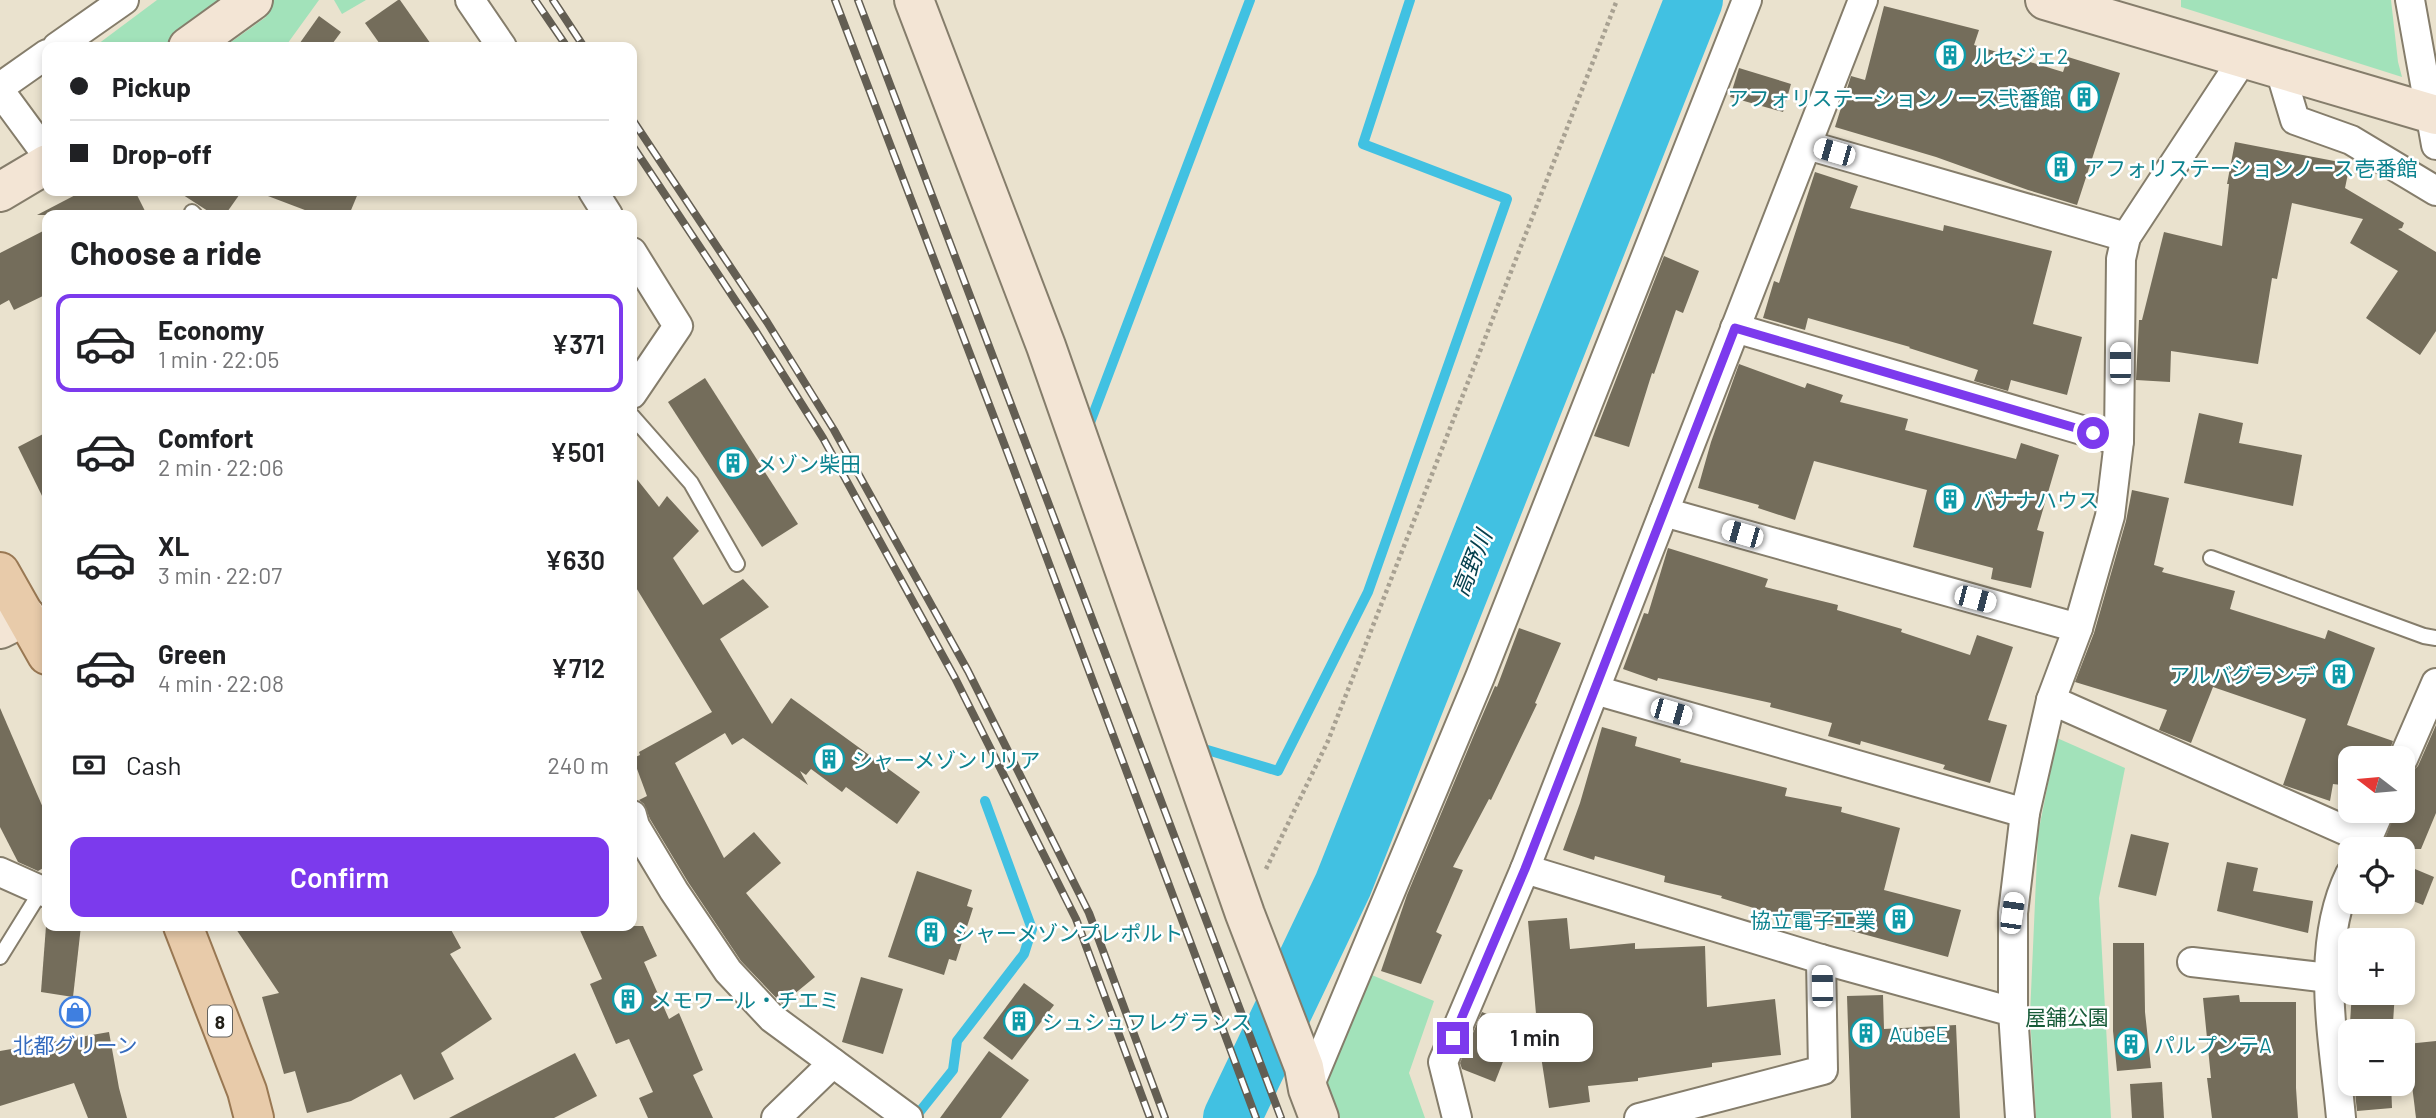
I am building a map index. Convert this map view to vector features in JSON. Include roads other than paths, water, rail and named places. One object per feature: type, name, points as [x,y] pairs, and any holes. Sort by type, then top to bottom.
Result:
[{"type":"main road","points":[[0,572],[13,622],[42,650]]},
{"type":"main road","name":"8","points":[[185,931],[247,1091],[254,1118]]},
{"type":"street","points":[[64,42],[124,0]]},
{"type":"street","points":[[194,42],[253,0]]},
{"type":"street","points":[[470,0],[499,42]]},
{"type":"street","points":[[914,0],[1046,346],[1310,1091]]},
{"type":"street","points":[[1310,1091],[1480,677],[1747,0]]},
{"type":"street","points":[[1457,1118],[1443,1062],[1525,869],[1863,0]]},
{"type":"street","points":[[2045,0],[2280,70],[2434,125]]},
{"type":"street","points":[[2410,0],[2434,125]]},
{"type":"street","points":[[42,58],[0,89],[42,148]]},
{"type":"street","points":[[2020,1118],[2013,1012],[2012,913],[2025,813],[2051,700],[2078,628],[2110,516],[2119,441],[2121,259],[2126,237],[2243,59]]},
{"type":"street","points":[[2280,70],[2295,120],[2351,140],[2436,191]]},
{"type":"street","points":[[1807,145],[2126,237]]},
{"type":"street","points":[[0,192],[42,167]]},
{"type":"street","points":[[637,260],[678,326],[637,387]]},
{"type":"street","points":[[1735,328],[2119,441]]},
{"type":"street","points":[[1664,512],[2078,628]]},
{"type":"street","points":[[2408,746],[2436,683]]},
{"type":"street","points":[[1595,690],[2025,813]]},
{"type":"street","points":[[2051,700],[2350,837]]},
{"type":"street","points":[[637,829],[674,891],[728,971],[772,1018],[908,1118]]},
{"type":"street","points":[[1525,869],[1821,959],[2013,1012]]},
{"type":"street","points":[[0,872],[42,891]]},
{"type":"street","points":[[2338,908],[2332,929],[2329,978],[2341,1118]]},
{"type":"street","points":[[1639,1118],[1824,1070],[1821,959]]},
{"type":"street","points":[[2192,962],[2329,978]]},
{"type":"street","points":[[776,1118],[833,1063]]},
{"type":"lane","points":[[637,422],[691,483],[737,564]]},
{"type":"lane","points":[[2211,558],[2424,636],[2436,638]]},
{"type":"lane","points":[[0,957],[42,895]]},
{"type":"waterway","points":[[1088,428],[1250,0]]},
{"type":"waterway","points":[[1204,749],[1278,771],[1368,592],[1507,199],[1363,144],[1410,0]]},
{"type":"waterway","name":"高野川","points":[[1232,1118],[1343,885],[1694,0]]},
{"type":"waterway","points":[[917,1115],[953,1070],[957,1041],[1024,954],[1032,929],[985,801]]},
{"type":"railway","points":[[535,0],[564,42]]},
{"type":"railway","points":[[553,0],[581,42]]},
{"type":"railway","points":[[835,0],[1256,1118]]},
{"type":"railway","points":[[858,0],[1281,1118]]},
{"type":"railway","points":[[637,127],[767,322],[834,430],[968,671],[1089,913],[1165,1118]]},
{"type":"railway","points":[[637,153],[823,438],[955,678],[1076,919],[1150,1118]]},
{"type":"place","name":"ルセジェ2","points":[[1950,55]]},
{"type":"place","name":"アフォリステーションノース弐番館","points":[[2084,97]]},
{"type":"place","name":"アフォリステーションノース壱番館","points":[[2061,167]]},
{"type":"place","name":"メゾン柴田","points":[[733,463]]},
{"type":"place","name":"バナナハウス","points":[[1950,499]]},
{"type":"place","name":"アルバグランデ","points":[[2339,674]]},
{"type":"place","name":"シャーメゾンリリア","points":[[829,759]]},
{"type":"place","name":"協立電子工業","points":[[1899,919]]},
{"type":"place","name":"シャーメゾンプレポルト","points":[[931,932]]},
{"type":"place","name":"メモワール・チエミ","points":[[628,999]]},
{"type":"place","name":"北都グリーン","points":[[75,1012]]},
{"type":"place","name":"シュシュフレグランス","points":[[1019,1021]]},
{"type":"place","name":"AubeE","points":[[1866,1033]]},
{"type":"place","name":"パルプンテA","points":[[2131,1044]]},
{"type":"park label","name":"屋舗公園","points":[[2067,1016]]}]
